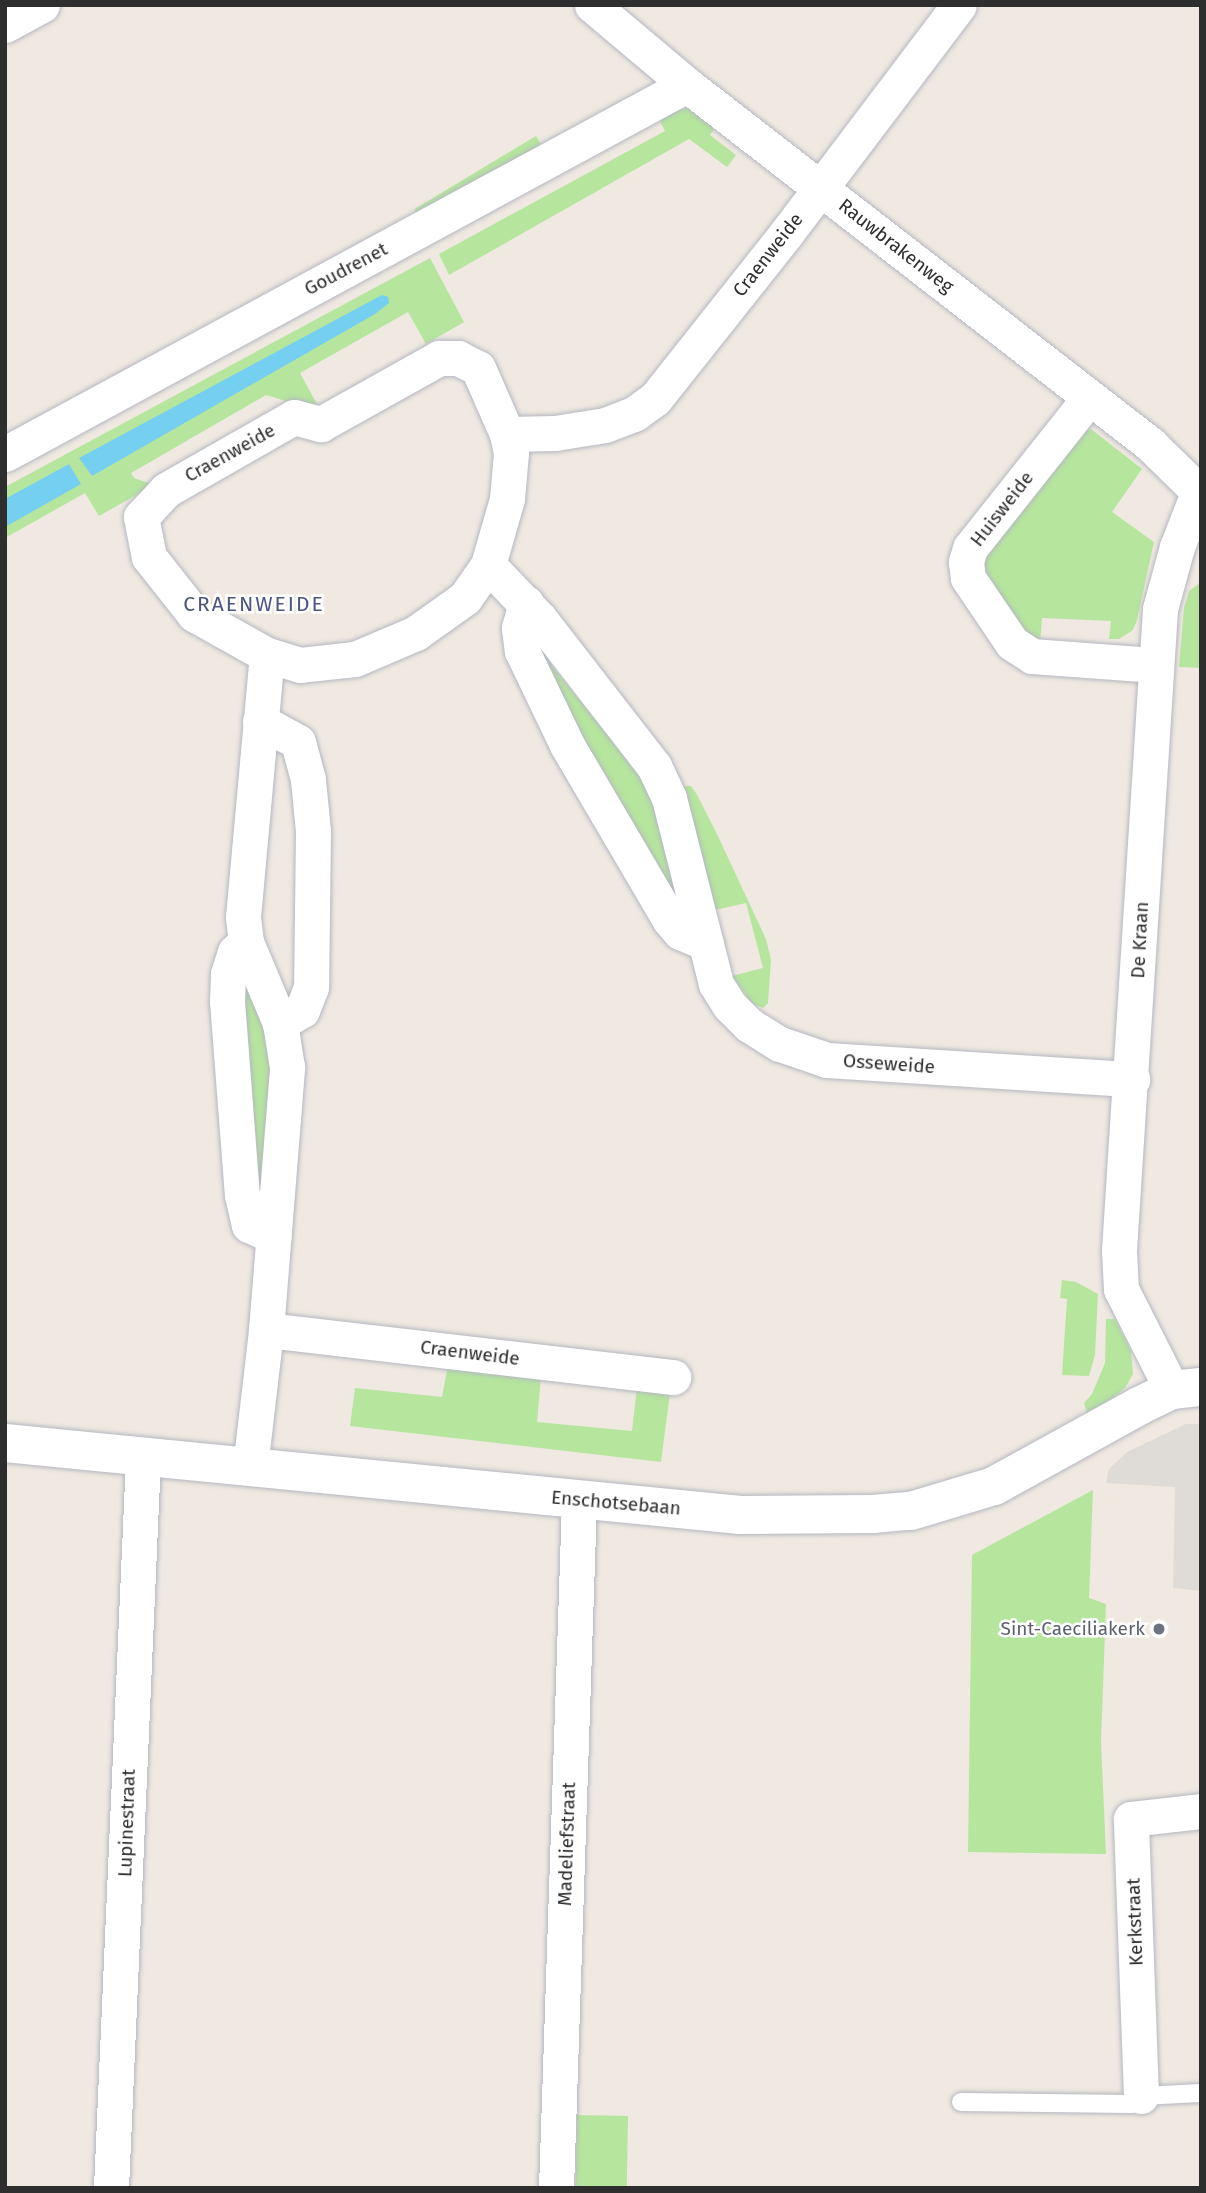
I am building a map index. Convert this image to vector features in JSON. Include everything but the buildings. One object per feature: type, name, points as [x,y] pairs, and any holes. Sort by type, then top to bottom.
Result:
[{"type":"street","points":[[5,25],[42,5]]},
{"type":"street","name":"Rauwbrakenweg","points":[[592,5],[687,85],[1150,444],[1199,487]]},
{"type":"street","name":"Craenweide","points":[[507,434],[555,433],[605,425],[634,415],[655,399],[959,5]]},
{"type":"street","name":"Goudrenet","points":[[5,454],[687,85]]},
{"type":"street","name":"Craenweide","points":[[439,358],[458,358],[478,368],[507,434],[511,453],[507,499],[488,565],[465,598],[416,633],[355,659],[300,665],[267,655],[194,614],[149,557],[141,517],[166,489],[295,417],[321,424],[439,358]]},
{"type":"street","name":"Huisweide","points":[[1089,398],[970,548],[966,562],[968,578],[1012,643],[1032,656],[1156,665]]},
{"type":"street","name":"De Kraan","points":[[1186,1389],[1121,1289],[1120,1238],[1160,609],[1189,550],[1199,487]]},
{"type":"street","name":"Osseweide","points":[[488,565],[526,603],[654,766],[669,798],[716,984],[730,1006],[749,1025],[780,1044],[827,1060],[1132,1079]]},
{"type":"street","points":[[526,603],[519,628],[522,652],[556,724],[669,919],[680,932],[706,943]]},
{"type":"street","points":[[250,1467],[266,1330],[286,1067],[281,1024],[246,942],[243,917],[267,655]]},
{"type":"street","points":[[260,721],[298,742],[308,780],[313,831],[311,987],[302,1010],[281,1024]]},
{"type":"street","points":[[246,942],[234,952],[228,974],[227,1001],[242,1195],[249,1226],[274,1236]]},
{"type":"street","name":"Craenweide","points":[[266,1330],[673,1377]]},
{"type":"street","name":"Enschotsebaan","points":[[5,1443],[579,1501],[740,1515],[812,1516],[911,1511],[994,1486],[1186,1389]]},
{"type":"street","name":"Lupinestraat","points":[[111,2188],[143,1458]]},
{"type":"street","name":"Madeliefstraat","points":[[556,2188],[579,1501]]},
{"type":"street","name":"Kerkstraat","points":[[1141,2096],[1131,1819],[1201,1811]]},
{"type":"lane","points":[[961,2102],[1131,2104],[1141,2096],[1201,2093]]},
{"type":"green space","points":[[690,108],[717,125],[710,135],[736,155],[727,167],[689,139],[449,275],[439,254],[665,131],[659,119],[677,110]]},
{"type":"green space","points":[[536,136],[542,146],[420,219],[414,209]]},
{"type":"green space","points":[[430,258],[464,322],[426,344],[408,312],[300,373],[318,406],[312,409],[266,395],[131,473],[134,478],[154,485],[99,516],[85,493],[5,538],[5,487]]},
{"type":"green space","points":[[1091,429],[1142,469],[1112,512],[1154,542],[1137,620],[1133,630],[1119,639],[1109,639],[1111,621],[1042,618],[1040,644],[1033,643],[980,571],[989,548],[1081,433]]},
{"type":"green space","points":[[1201,582],[1201,668],[1179,667],[1184,608],[1189,591]]},
{"type":"green space","points":[[530,639],[635,769],[659,809],[688,908],[670,903]]},
{"type":"green space","points":[[691,786],[696,793],[766,939],[771,960],[768,1003],[763,1008],[752,1003],[732,976],[763,968],[746,903],[715,910],[683,789]]},
{"type":"green space","points":[[237,968],[248,973],[274,1063],[266,1196],[255,1213]]},
{"type":"green space","points":[[1062,1280],[1076,1282],[1098,1294],[1095,1355],[1089,1376],[1062,1375],[1067,1299],[1060,1298]]},
{"type":"green space","points":[[1106,1319],[1115,1319],[1131,1351],[1133,1374],[1125,1388],[1087,1413],[1084,1403],[1092,1394],[1105,1363]]},
{"type":"green space","points":[[448,1365],[541,1376],[537,1422],[632,1431],[637,1387],[670,1393],[661,1462],[350,1426],[355,1388],[442,1397]]},
{"type":"green space","points":[[1093,1490],[1089,1598],[1106,1604],[1101,1742],[1106,1854],[968,1852],[972,1555]]},
{"type":"green space","points":[[577,2115],[628,2116],[627,2188],[576,2188]]},
{"type":"shaded area","points":[[1186,1424],[1201,1424],[1201,1591],[1173,1588],[1175,1487],[1106,1483],[1109,1469],[1127,1452]]},
{"type":"water","points":[[382,295],[388,297],[389,303],[375,314],[92,476],[79,458]]},
{"type":"water","points":[[69,464],[81,484],[5,527],[5,499]]},
{"type":"place","name":"Sint-Caeciliakerk","points":[[1159,1629]]},
{"type":"district","name":"CRAENWEIDE","points":[[254,604]]}]
